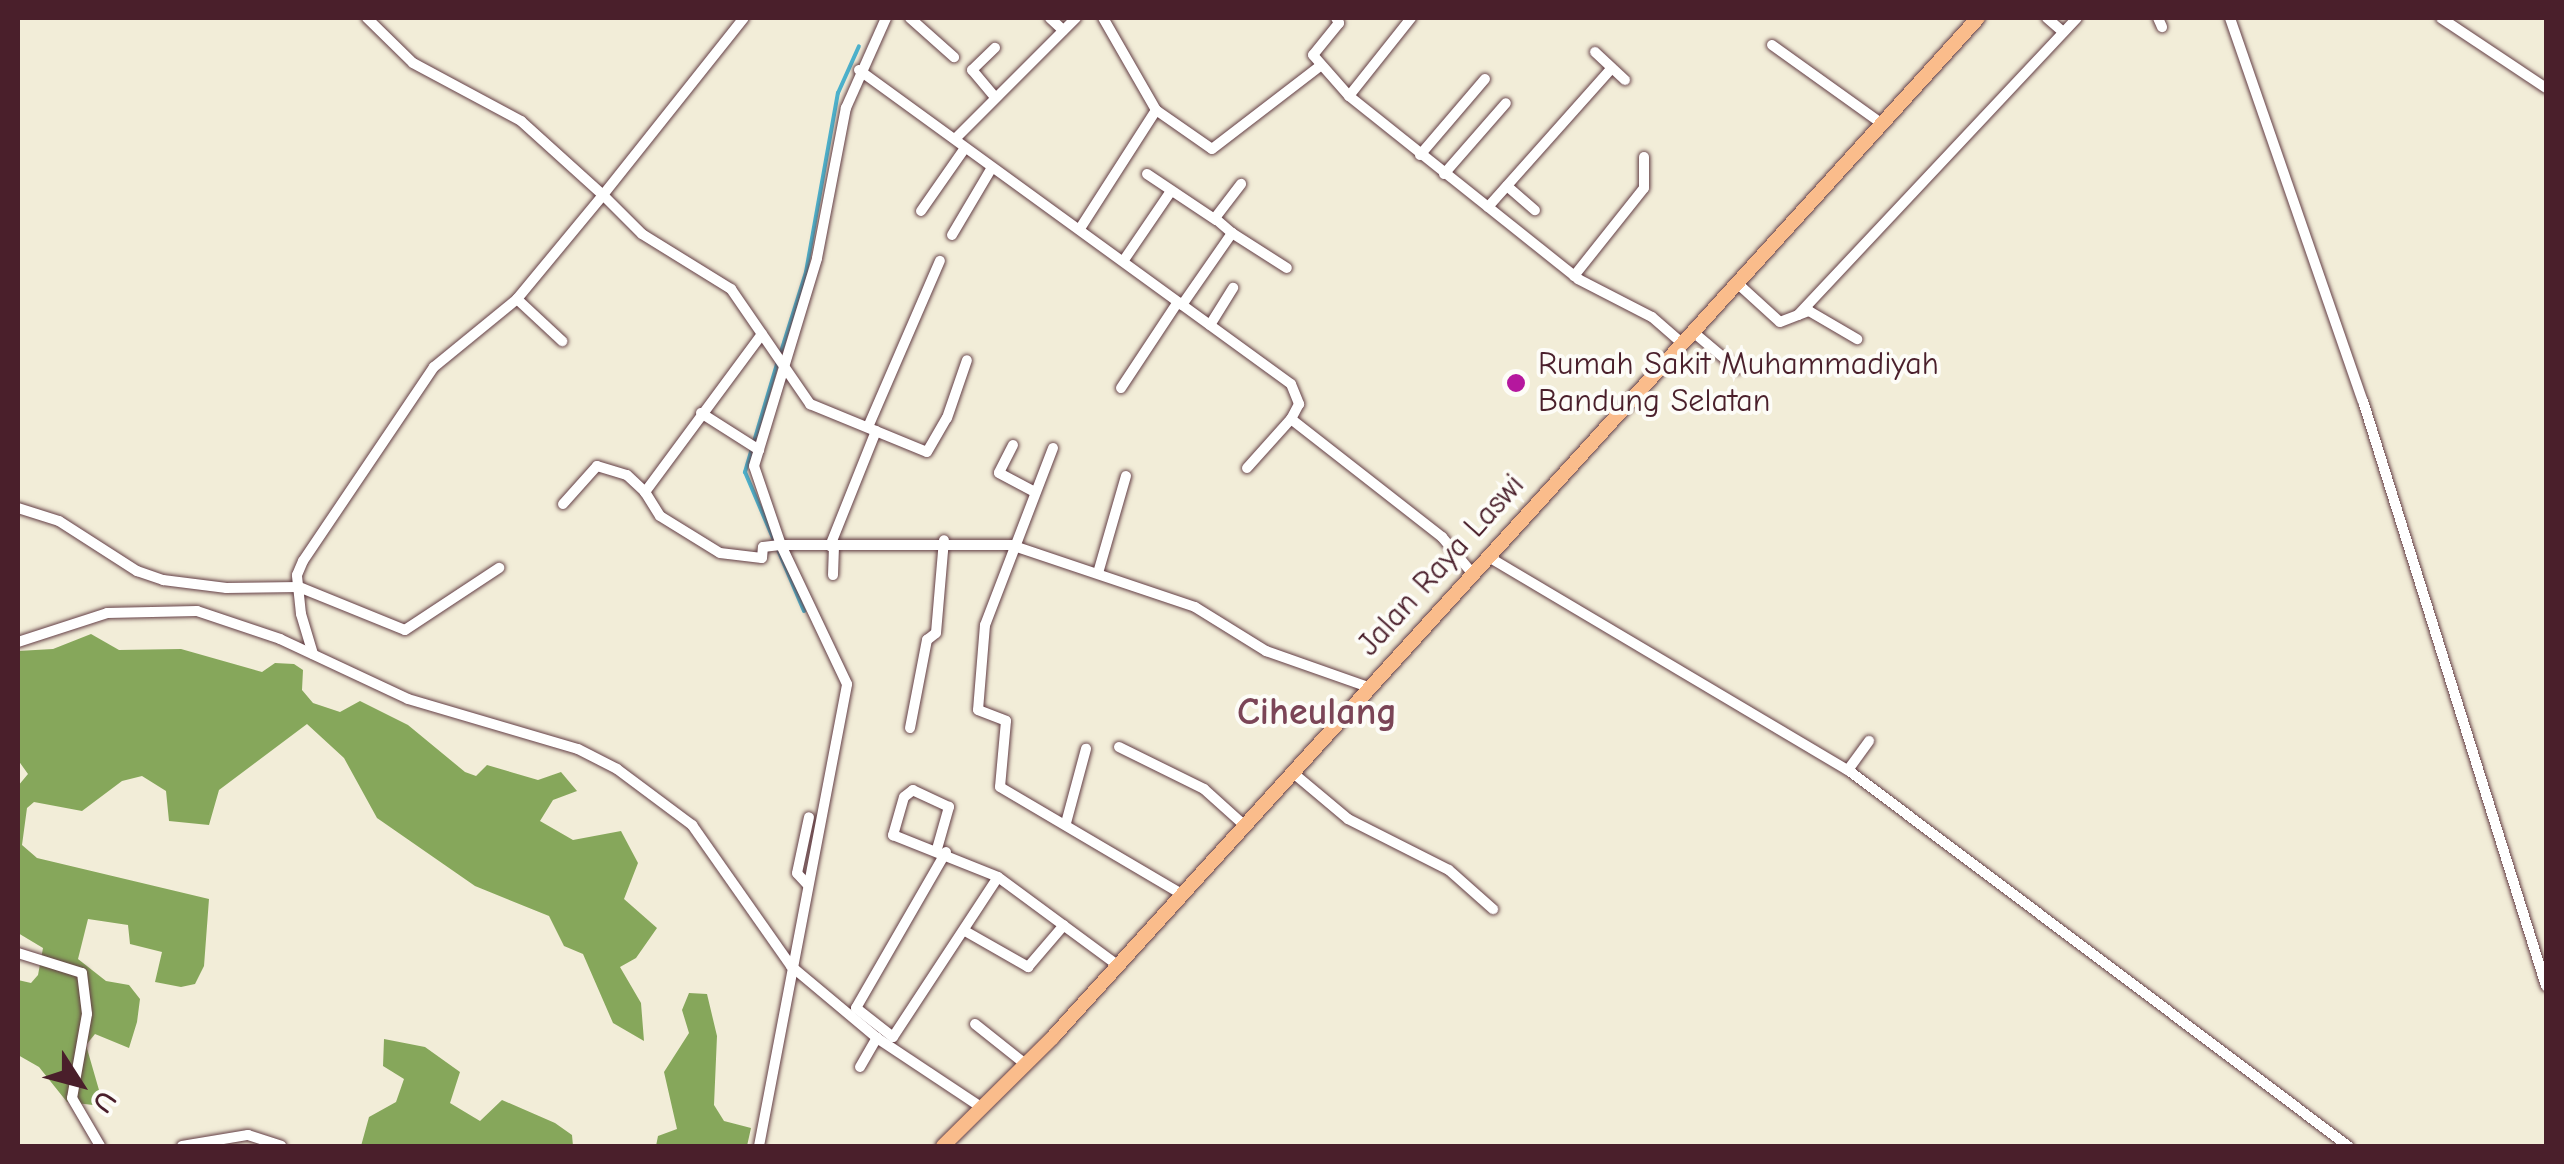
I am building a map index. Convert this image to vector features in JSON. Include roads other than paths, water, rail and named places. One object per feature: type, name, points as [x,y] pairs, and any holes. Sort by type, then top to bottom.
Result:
[{"type":"main road","name":"Jalan Raya Laswi","points":[[942,1146],[1182,894],[1978,18]]},
{"type":"street","points":[[367,18],[413,63],[521,120],[642,234],[718,275],[807,402],[929,451],[968,360]]},
{"type":"street","points":[[313,654],[299,587],[303,561],[366,475],[415,391],[517,299],[744,18]]},
{"type":"street","points":[[759,1146],[846,684],[781,545],[754,476],[757,450],[786,375],[859,70],[886,18]]},
{"type":"street","points":[[910,18],[954,57]]},
{"type":"street","points":[[1050,18],[1063,30]]},
{"type":"street","points":[[955,139],[1076,18]]},
{"type":"street","points":[[1103,18],[1156,110],[1212,149],[1319,67]]},
{"type":"street","points":[[1336,18],[1339,24],[1314,52],[1319,67],[1349,96],[1574,276],[1652,317],[1737,369]]},
{"type":"street","points":[[1349,96],[1411,18]]},
{"type":"street","points":[[2047,18],[2062,32]]},
{"type":"street","points":[[1798,315],[2077,18]]},
{"type":"street","points":[[2230,18],[2363,401],[2546,986]]},
{"type":"street","points":[[2441,18],[2546,88]]},
{"type":"street","points":[[1772,45],[1881,123]]},
{"type":"street","points":[[994,96],[972,70],[995,48]]},
{"type":"street","points":[[1595,52],[1625,80]]},
{"type":"street","points":[[1488,207],[1612,68]]},
{"type":"street","points":[[859,70],[990,169],[1080,227],[1291,384],[1298,404],[1291,419],[1247,468]]},
{"type":"street","points":[[1420,155],[1485,79]]},
{"type":"street","points":[[1444,174],[1506,103]]},
{"type":"street","points":[[1080,227],[1156,110]]},
{"type":"street","points":[[921,212],[965,148]]},
{"type":"street","points":[[1574,276],[1644,188],[1644,157]]},
{"type":"street","points":[[952,235],[990,169]]},
{"type":"street","points":[[1148,174],[1287,268]]},
{"type":"street","points":[[1216,220],[1241,184]]},
{"type":"street","points":[[1508,186],[1536,210]]},
{"type":"street","points":[[1124,260],[1171,191]]},
{"type":"street","points":[[1121,388],[1232,232]]},
{"type":"street","points":[[833,575],[832,546],[872,429],[940,261]]},
{"type":"street","points":[[1736,282],[1780,322],[1814,312],[1857,339]]},
{"type":"street","points":[[1210,324],[1233,288]]},
{"type":"street","points":[[517,299],[562,341]]},
{"type":"street","points":[[646,492],[762,334]]},
{"type":"street","points":[[702,413],[757,450]]},
{"type":"street","points":[[1291,419],[1480,564],[1848,770],[2348,1146]]},
{"type":"street","points":[[1013,445],[998,473],[1034,492]]},
{"type":"street","points":[[1053,448],[1011,544],[985,625],[978,710],[1006,721],[1000,787],[1182,894]]},
{"type":"street","points":[[563,504],[596,466],[627,475],[646,492],[660,516],[720,553],[762,558],[764,547],[781,545],[944,540],[1011,544],[1196,606],[1266,651],[1368,687]]},
{"type":"street","points":[[1098,573],[1126,476]]},
{"type":"street","points":[[18,508],[59,521],[137,571],[162,580],[299,587],[405,630],[499,568]]},
{"type":"street","points":[[910,728],[927,640],[936,633],[944,540]]},
{"type":"street","points":[[22,638],[107,613],[160,608],[217,616],[313,654],[408,699],[578,749],[617,769],[692,825],[777,952],[791,966],[877,1038],[978,1105]]},
{"type":"street","points":[[1848,770],[1869,741]]},
{"type":"street","points":[[1119,747],[1204,789],[1244,825]]},
{"type":"street","points":[[1066,823],[1086,748]]},
{"type":"street","points":[[1292,772],[1348,819],[1449,870],[1493,909]]},
{"type":"street","points":[[998,876],[898,1035],[857,1013],[941,851],[949,807],[913,790],[904,797],[893,835],[941,851],[998,876],[1116,964]]},
{"type":"street","points":[[808,884],[797,873],[809,816]]},
{"type":"street","points":[[801,854],[812,866]]},
{"type":"street","points":[[965,931],[1028,967],[1064,925]]},
{"type":"street","points":[[18,953],[82,973],[86,1014],[72,1098],[100,1146]]},
{"type":"street","points":[[975,1024],[1024,1062]]},
{"type":"street","points":[[860,1067],[877,1038]]},
{"type":"street","points":[[182,1146],[248,1135],[281,1146]]},
{"type":"waterway","points":[[780,355],[806,272],[838,93],[859,46]]},
{"type":"waterway","points":[[777,364],[745,472],[804,611]]},
{"type":"place","name":"Rumah Sakit Muhammadiyah Bandung Selatan","points":[[1516,383]]},
{"type":"district","name":"Ciheulang","points":[[1317,713]]}]
